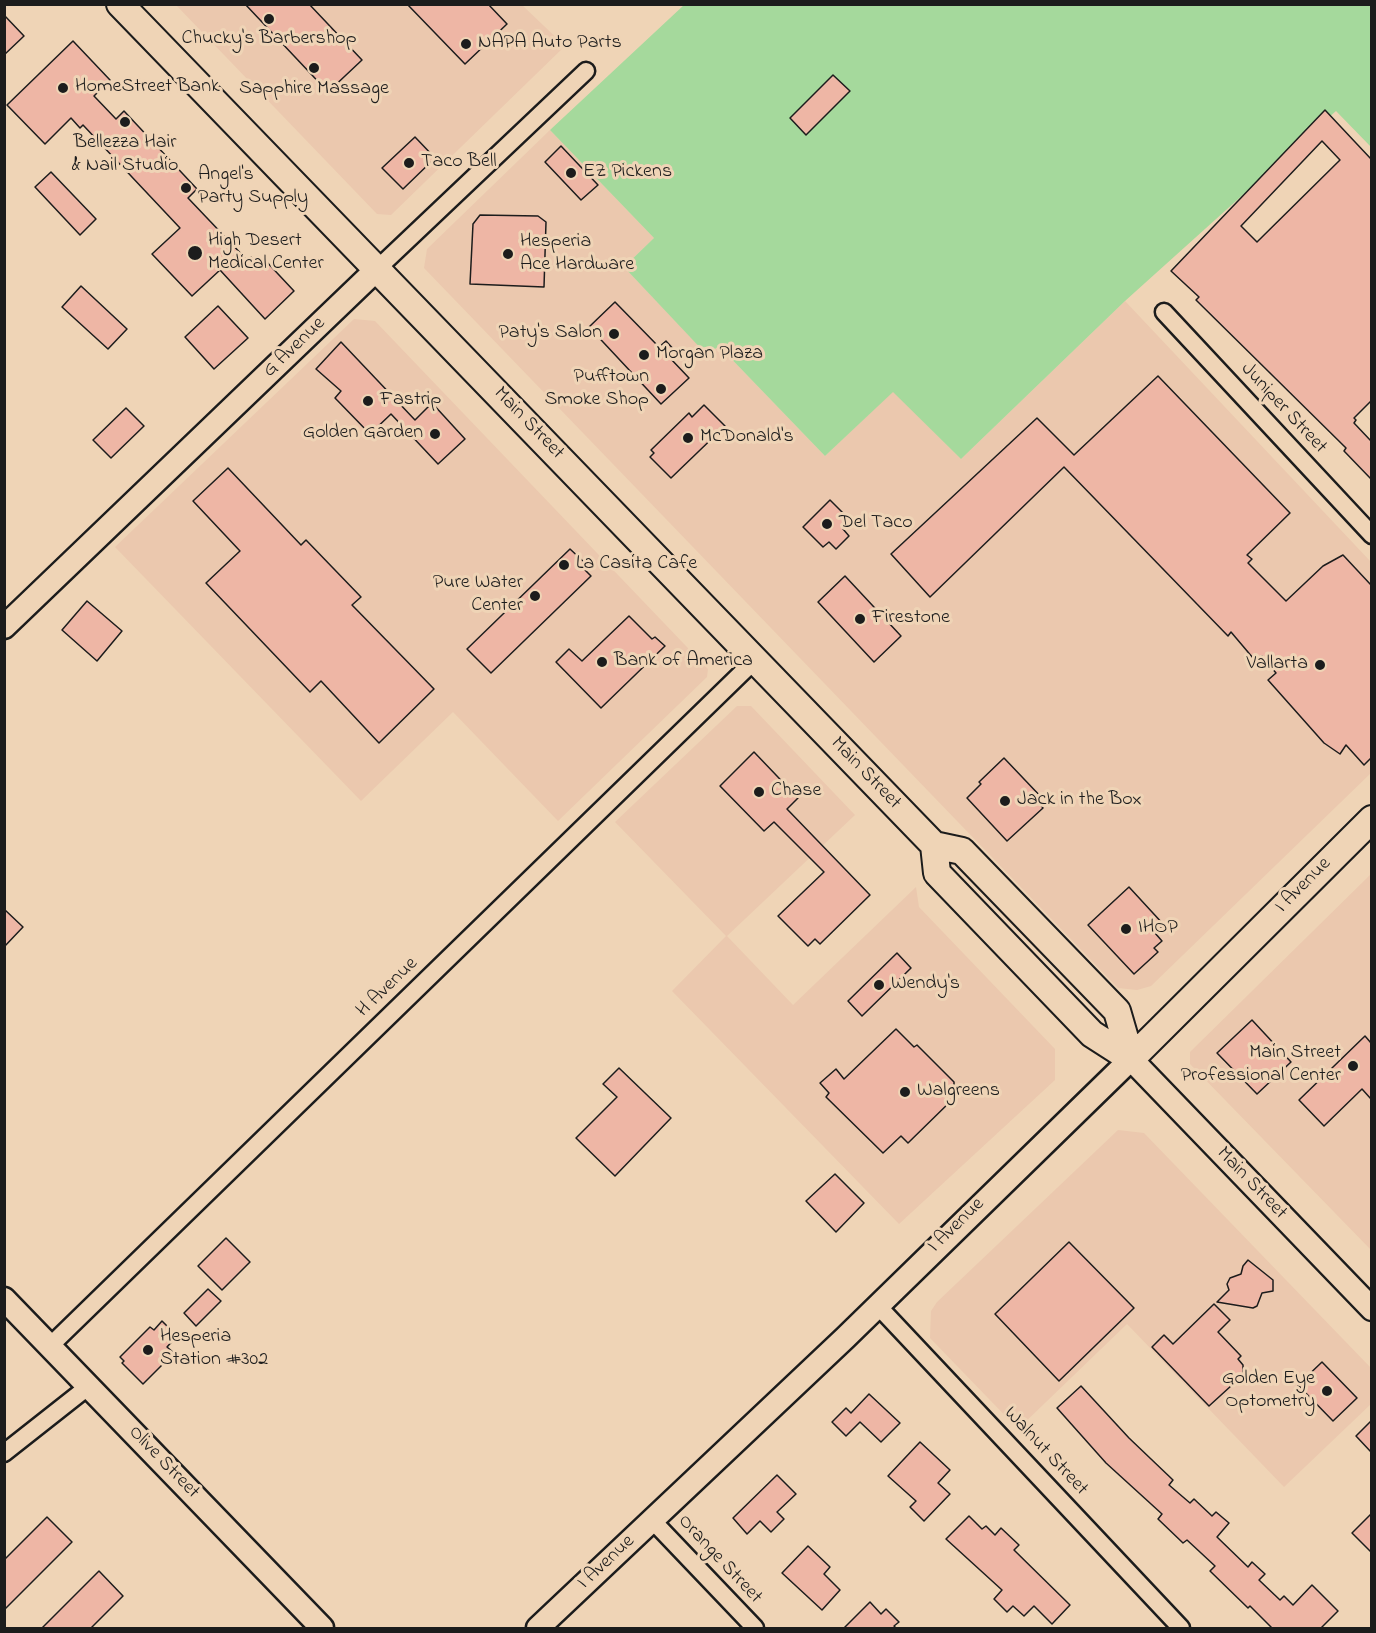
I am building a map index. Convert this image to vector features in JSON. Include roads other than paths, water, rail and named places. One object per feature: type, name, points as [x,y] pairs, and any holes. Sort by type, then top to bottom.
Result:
[{"type":"main road","name":"Main Street","points":[[120,4],[375,271],[464,358],[934,845],[962,851],[1117,1011],[1131,1059]]},
{"type":"main road","name":"G Avenue","points":[[4,627],[375,271]]},
{"type":"main road","name":"I Avenue","points":[[538,1629],[878,1306],[1131,1059],[1371,819]]},
{"type":"main road","name":"Main Street","points":[[934,845],[937,873],[1092,1034],[1131,1059],[1371,1308]]},
{"type":"main road","name":"Olive Street","points":[[4,1299],[322,1629]]},
{"type":"street","name":"G Avenue","points":[[375,271],[586,71]]},
{"type":"street","name":"Juniper Street","points":[[1164,312],[1371,535]]},
{"type":"street","name":"H Avenue","points":[[50,1346],[755,660]]},
{"type":"street","name":"Walnut Street","points":[[878,1306],[1181,1629]]},
{"type":"street","points":[[4,1453],[89,1386]]},
{"type":"street","name":"Orange Street","points":[[652,1520],[755,1629]]},
{"type":"place","name":"Chucky's Barbershop","points":[[269,19]]},
{"type":"place","name":"NAPA Auto Parts","points":[[466,44]]},
{"type":"place","name":"Sapphire Massage","points":[[314,68]]},
{"type":"place","name":"HomeStreet Bank","points":[[63,88]]},
{"type":"place","name":"Bellezza Hair & Nail Studio","points":[[125,122]]},
{"type":"place","name":"Taco Bell","points":[[409,163]]},
{"type":"place","name":"EZ Pickens","points":[[571,173]]},
{"type":"place","name":"Angel's Party Supply","points":[[186,188]]},
{"type":"place","name":"High Desert Medical Center","points":[[195,253]]},
{"type":"place","name":"Hesperia Ace Hardware","points":[[508,254]]},
{"type":"place","name":"Paty's Salon","points":[[614,334]]},
{"type":"place","name":"Morgan Plaza","points":[[644,355]]},
{"type":"place","name":"Pufftown Smoke Shop","points":[[661,389]]},
{"type":"place","name":"Fastrip","points":[[368,401]]},
{"type":"place","name":"Golden Garden","points":[[435,434]]},
{"type":"place","name":"McDonald's","points":[[688,438]]},
{"type":"place","name":"Del Taco","points":[[827,524]]},
{"type":"place","name":"La Casita Cafe","points":[[564,565]]},
{"type":"place","name":"Pure Water Center","points":[[535,596]]},
{"type":"place","name":"Firestone","points":[[860,619]]},
{"type":"place","name":"Bank of America","points":[[602,662]]},
{"type":"place","name":"Vallarta","points":[[1320,665]]},
{"type":"place","name":"Chase","points":[[759,792]]},
{"type":"place","name":"Jack in the Box","points":[[1005,801]]},
{"type":"place","name":"IHOP","points":[[1126,929]]},
{"type":"place","name":"Wendy's","points":[[879,985]]},
{"type":"place","name":"Main Street Professional Center","points":[[1353,1066]]},
{"type":"place","name":"Walgreens","points":[[905,1092]]},
{"type":"place","name":"Hesperia Station #302","points":[[148,1350]]},
{"type":"place","name":"Golden Eye Optometry","points":[[1327,1391]]}]
